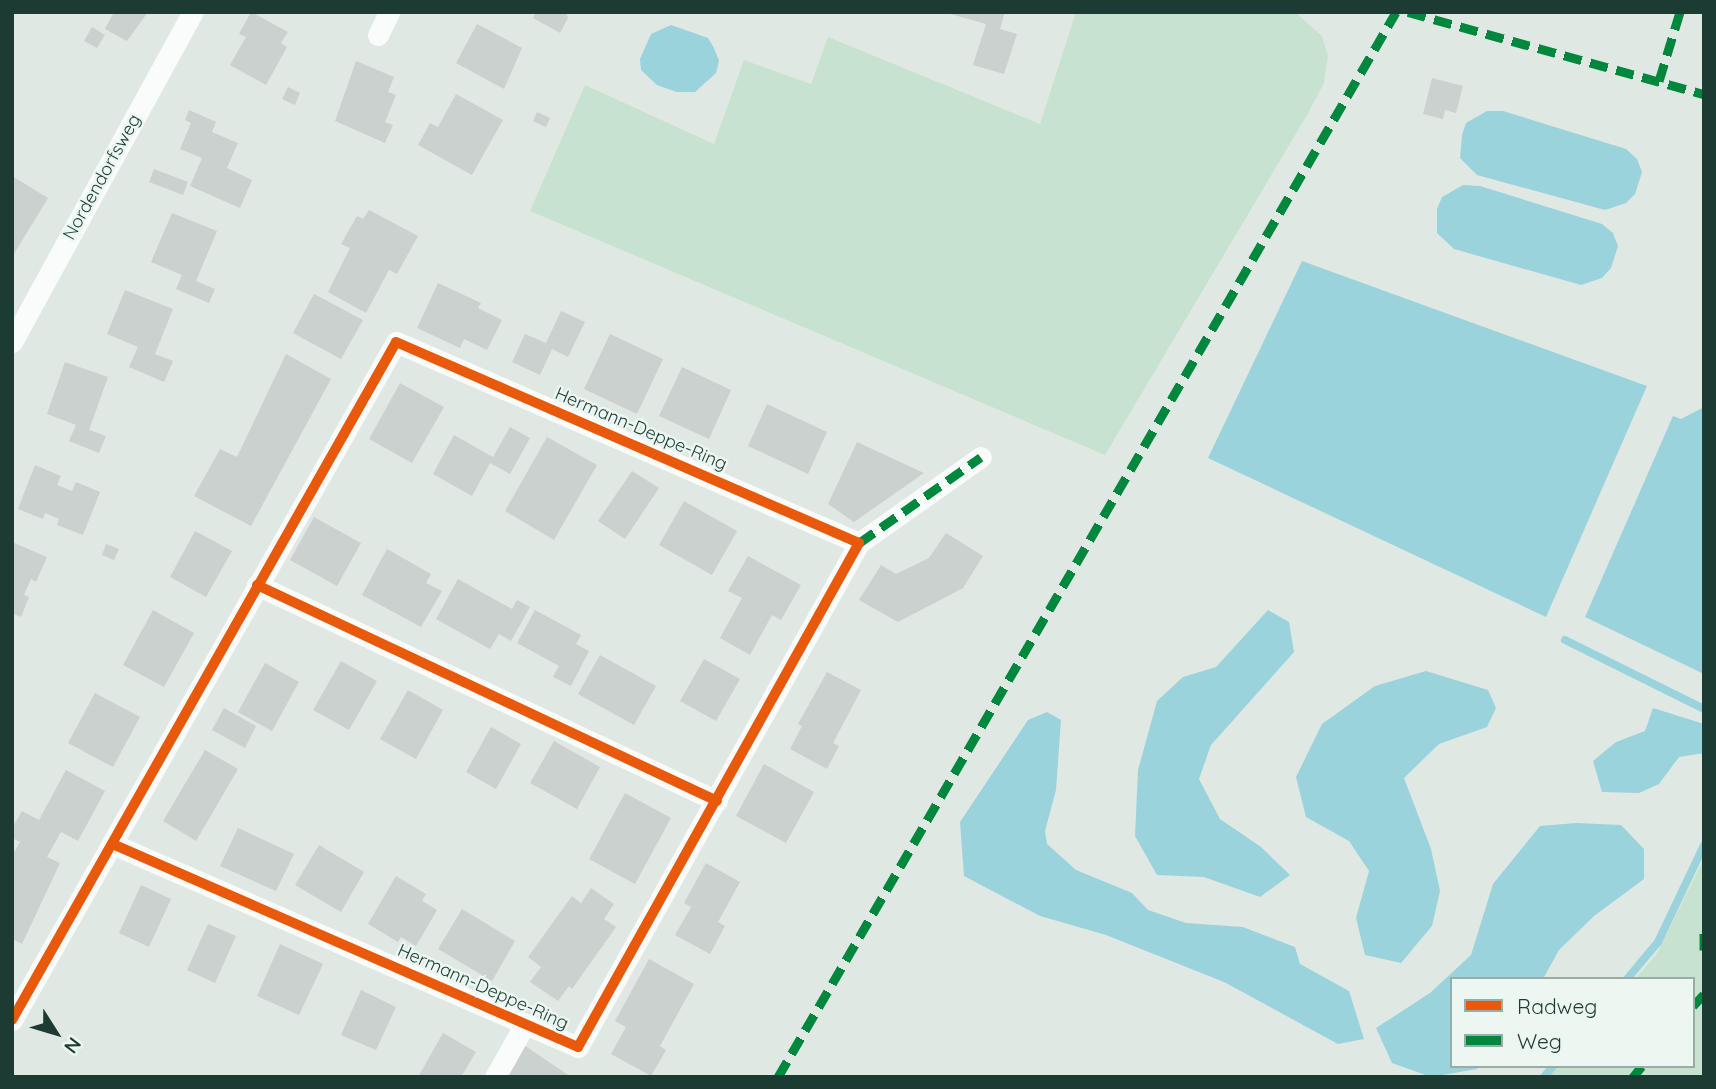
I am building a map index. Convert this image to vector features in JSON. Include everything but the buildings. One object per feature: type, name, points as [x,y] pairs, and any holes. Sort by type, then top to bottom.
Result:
[{"type":"street","name":"Nordendorfsweg","points":[[12,342],[192,12]]},
{"type":"street","points":[[378,34],[389,12]]},
{"type":"street","name":"Hermann-Deppe-Ring","points":[[14,1013],[115,845],[257,585],[396,342],[859,543]]},
{"type":"street","name":"Hermann-Deppe-Ring","points":[[115,845],[578,1047],[718,801],[859,543],[981,457]]},
{"type":"street","points":[[257,585],[718,801]]},
{"type":"street","points":[[495,1077],[525,1024]]},
{"type":"green space","points":[[1076,12],[1295,12],[1322,36],[1328,56],[1324,83],[1307,115],[1105,455],[530,211],[585,85],[714,144],[744,60],[811,84],[828,37],[1040,124]]},
{"type":"green space","points":[[1704,859],[1704,1077],[1546,1077],[1553,1068],[1695,1068],[1695,977],[1637,977],[1656,955]]},
{"type":"water","points":[[671,25],[708,38],[719,61],[716,73],[695,92],[677,92],[657,85],[641,70],[640,59],[651,34]]},
{"type":"water","points":[[1487,111],[1503,111],[1626,149],[1637,159],[1642,172],[1635,194],[1626,203],[1605,210],[1477,175],[1460,158],[1462,135],[1466,123]]},
{"type":"water","points":[[1463,185],[1480,186],[1602,224],[1613,233],[1618,246],[1611,268],[1602,278],[1581,285],[1454,249],[1437,233],[1437,209],[1442,197]]},
{"type":"water","points":[[1302,261],[1647,386],[1546,617],[1208,458]]},
{"type":"water","points":[[1704,407],[1704,674],[1585,617],[1673,416],[1681,419]]},
{"type":"water","points":[[1268,610],[1289,622],[1294,652],[1211,745],[1199,779],[1220,819],[1261,847],[1290,875],[1260,897],[1204,877],[1157,875],[1135,836],[1138,770],[1157,701],[1183,677],[1216,667]]},
{"type":"water","points":[[1426,671],[1488,690],[1496,708],[1487,727],[1439,744],[1404,778],[1431,849],[1440,891],[1432,926],[1401,963],[1365,955],[1356,918],[1369,871],[1349,841],[1306,817],[1296,777],[1322,724],[1375,686]]},
{"type":"water","points":[[1653,708],[1704,724],[1704,753],[1679,757],[1659,784],[1639,793],[1602,792],[1593,761],[1616,742],[1645,731]]},
{"type":"water","points":[[1047,712],[1061,720],[1056,790],[1045,831],[1047,844],[1076,870],[1132,893],[1148,910],[1186,923],[1243,927],[1295,947],[1300,964],[1349,991],[1364,1039],[1338,1044],[1224,982],[1106,935],[1040,916],[964,876],[960,822],[1028,720]]},
{"type":"water","points":[[1576,823],[1621,825],[1644,849],[1644,879],[1594,916],[1559,950],[1544,977],[1450,977],[1450,1068],[1477,1069],[1431,1077],[1392,1063],[1376,1028],[1430,993],[1471,955],[1493,884],[1540,826]]},
{"type":"waterway","points":[[1565,640],[1704,709]]},
{"type":"waterway","points":[[1629,977],[1658,942],[1704,845]]},
{"type":"waterway","points":[[1544,1077],[1551,1068]]},
{"type":"marked path","points":[[778,1077],[1396,12]]},
{"type":"marked path","points":[[1408,12],[1704,94]]},
{"type":"marked path","points":[[1659,81],[1680,12]]},
{"type":"marked path","points":[[859,543],[981,457]]},
{"type":"marked path","points":[[1704,933],[1704,950]]},
{"type":"marked path","points":[[1695,1004],[1704,994]]},
{"type":"marked path","points":[[1633,1077],[1640,1068]]},
{"type":"cycle path","points":[[12,1020],[396,342],[859,543],[578,1047],[115,845]]},
{"type":"cycle path","points":[[257,585],[717,801]]}]
